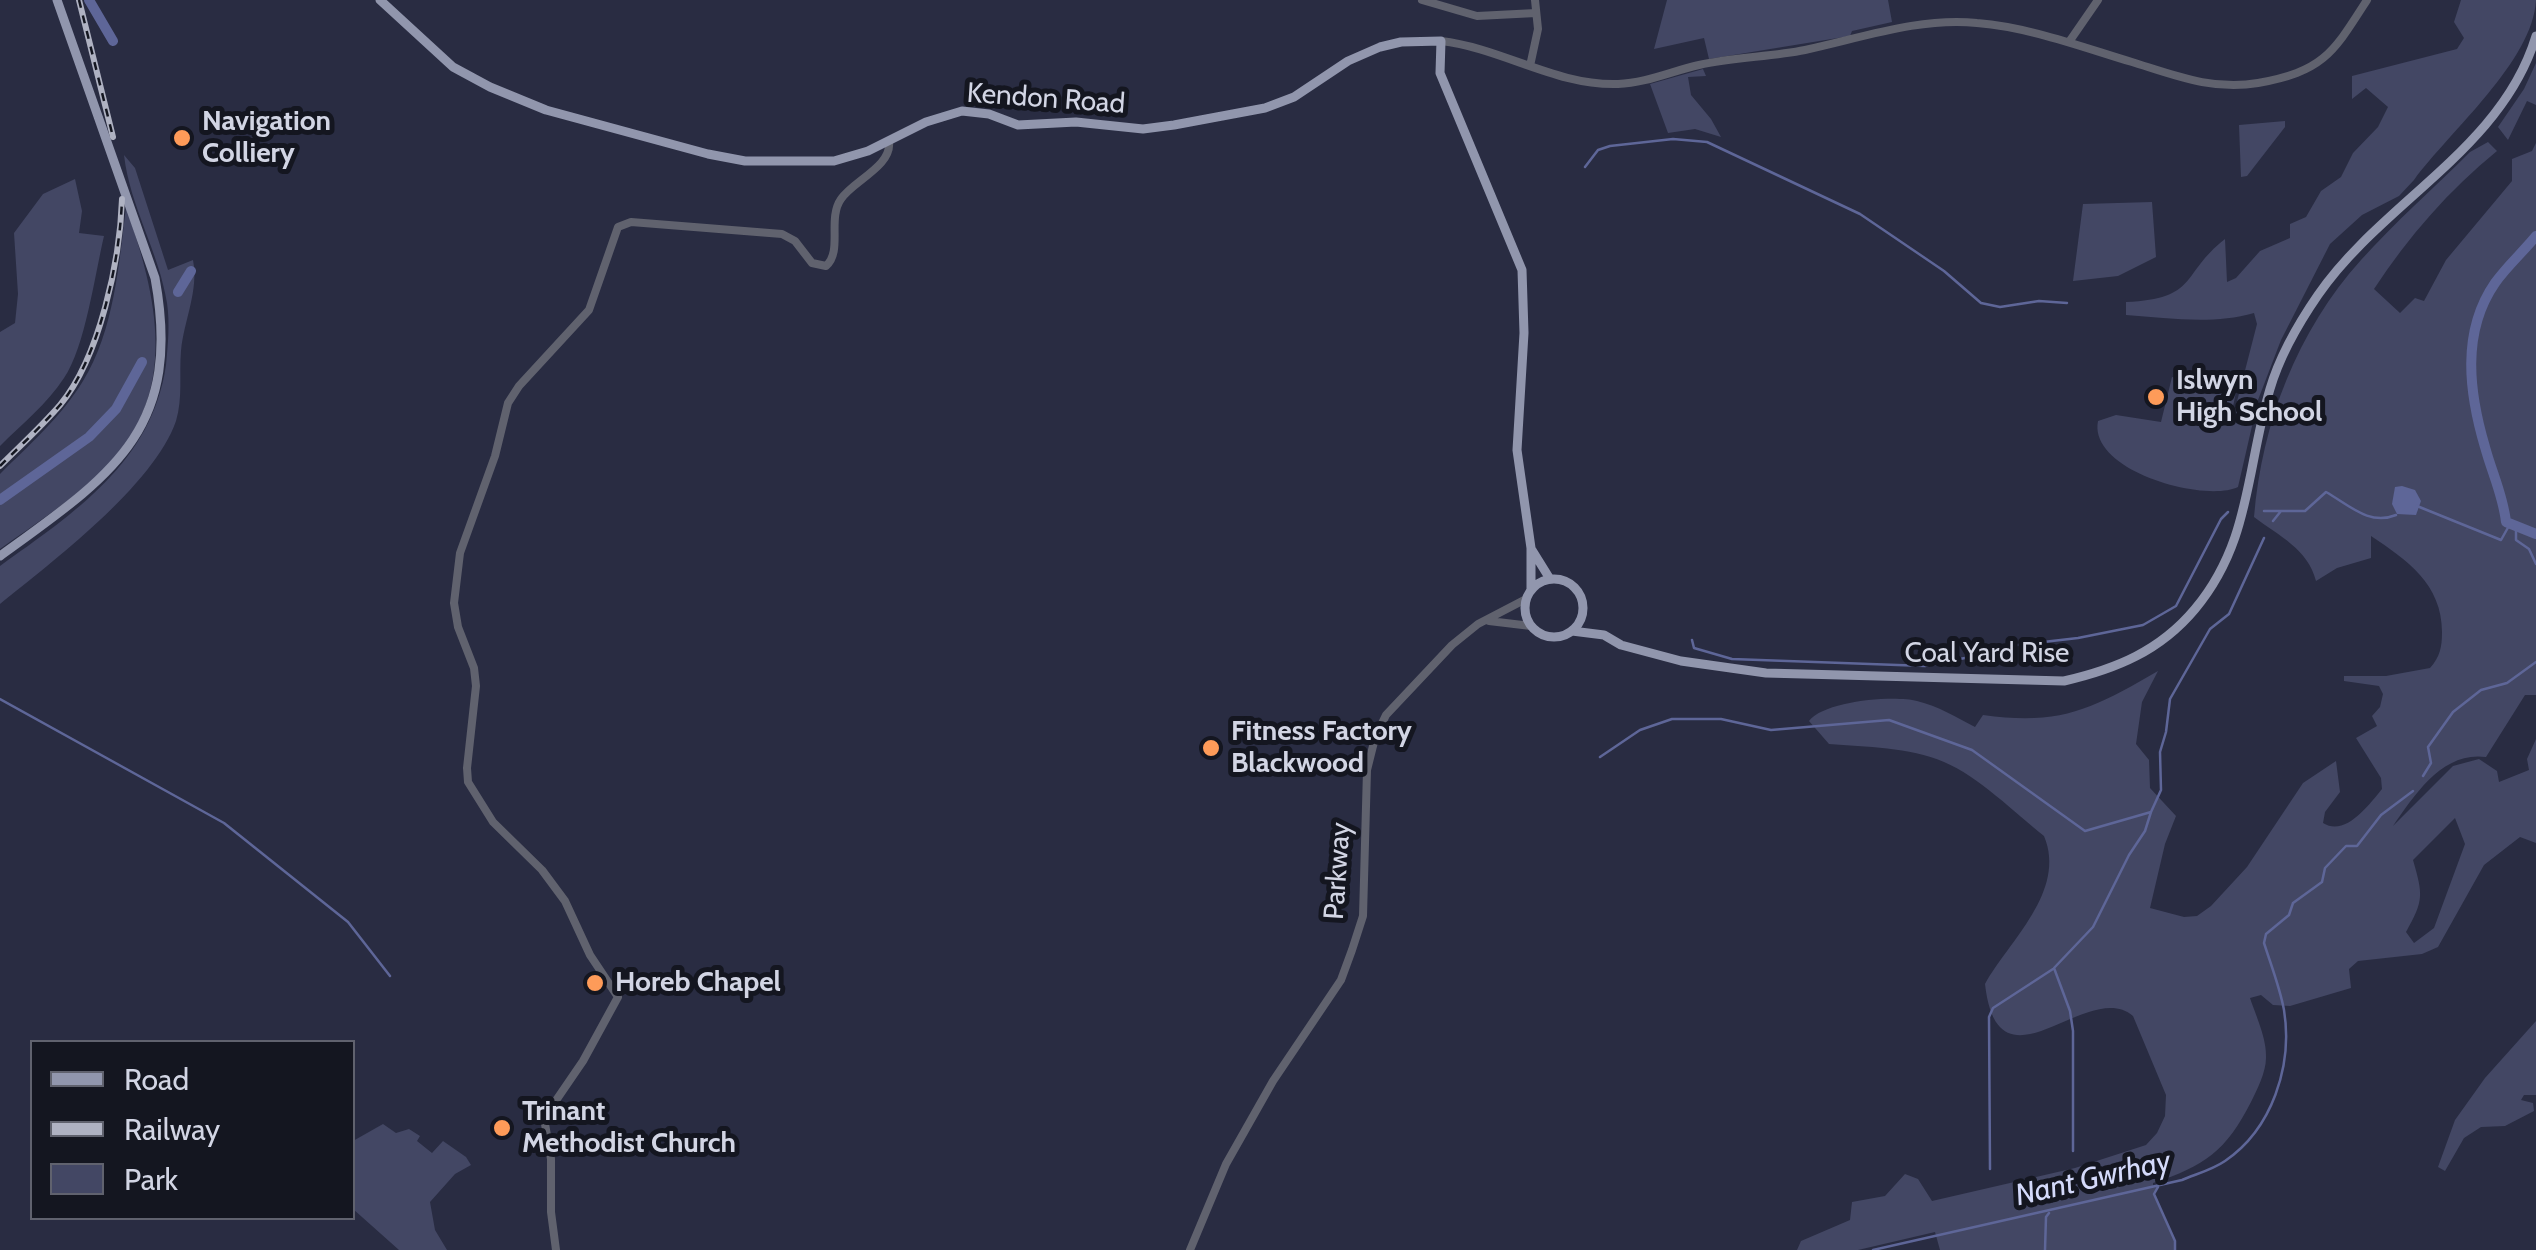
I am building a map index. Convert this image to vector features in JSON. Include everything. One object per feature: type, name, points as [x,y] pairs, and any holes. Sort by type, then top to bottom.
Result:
[{"type":"main road","points":[[0,556],[81,496],[117,463],[150,408],[161,370],[160,307],[155,278],[57,0]]},
{"type":"main road","name":"Kendon Road","points":[[380,0],[453,67],[490,87],[546,110],[745,161],[834,161],[962,111],[989,114],[1018,125],[1076,122],[1143,129],[1174,125],[1265,108],[1294,97],[1348,61],[1380,47],[1442,41]]},
{"type":"main road","name":"Coal Yard Rise","points":[[1582,614],[1621,645],[1681,661],[1766,673],[2064,681],[2136,658],[2194,610],[2227,560],[2243,518],[2270,388],[2288,344],[2319,293],[2353,251],[2485,126],[2513,89],[2536,36]]},
{"type":"main road","points":[[1442,41],[1440,73],[1522,270],[1524,332],[1516,450],[1531,548],[1524,608],[1530,626],[1553,637],[1572,630],[1582,614],[1581,598],[1574,587],[1550,579],[1531,548]]},
{"type":"main road","points":[[1528,595],[1550,579]]},
{"type":"main road","name":"Coal Yard Rise","points":[[1572,630],[1604,635]]},
{"type":"street","points":[[1422,0],[1478,16],[1536,13]]},
{"type":"street","points":[[1530,66],[1538,29],[1534,0]]},
{"type":"street","points":[[2069,42],[2098,0]]},
{"type":"street","points":[[1442,41],[1490,51],[1586,81],[1618,84],[1704,64],[1952,22],[1986,24],[2069,42],[2208,84],[2244,85],[2277,78],[2326,59],[2367,0]]},
{"type":"street","points":[[556,1250],[550,1144],[544,1122],[618,997],[590,955],[566,901],[542,870],[493,822],[467,777],[476,677],[456,615],[456,571],[470,521],[495,456],[504,413],[520,386],[589,310],[613,235],[622,224],[782,234],[794,240],[812,263],[826,266],[833,257],[836,208],[851,187],[888,155],[890,142]]},
{"type":"street","name":"Parkway","points":[[1190,1250],[1228,1160],[1273,1080],[1341,980],[1352,950],[1362,916],[1367,770],[1374,738],[1386,715],[1452,645],[1478,624],[1528,595]]},
{"type":"street","points":[[1488,621],[1530,626]]},
{"type":"green space","points":[[1667,0],[1888,0],[1892,22],[1852,31],[1850,36],[1709,59],[1704,38],[1654,49]]},
{"type":"green space","points":[[2461,0],[2536,0],[2521,47],[2487,94],[2399,196],[2362,215],[2330,244],[2281,340],[2258,400],[2238,487],[2222,491],[2177,486],[2152,479],[2111,455],[2100,439],[2098,421],[2116,415],[2161,422],[2172,377],[2236,392],[2233,417],[2257,324],[2254,313],[2206,320],[2126,315],[2126,302],[2149,300],[2178,290],[2225,239],[2227,282],[2236,278],[2260,251],[2290,238],[2290,224],[2306,217],[2321,191],[2341,177],[2353,153],[2378,127],[2388,107],[2366,88],[2352,99],[2352,76],[2457,49],[2464,38],[2454,22]]},
{"type":"green space","points":[[2536,63],[2536,105],[2527,101],[2508,140],[2498,127]]},
{"type":"green space","points":[[1703,69],[1706,76],[1688,77],[1691,95],[1721,137],[1695,129],[1668,133],[1650,84]]},
{"type":"green space","points":[[2285,121],[2285,127],[2247,176],[2241,177],[2239,125]]},
{"type":"green space","points":[[2488,142],[2497,151],[2430,215],[2374,289],[2400,313],[2415,298],[2424,301],[2446,260],[2512,181],[2512,159],[2532,151],[2536,143],[2536,695],[2525,695],[2486,757],[2471,757],[2443,768],[2393,826],[2453,766],[2479,759],[2497,771],[2499,782],[2529,770],[2527,759],[2536,739],[2536,843],[2520,837],[2484,865],[2438,947],[2422,954],[2358,961],[2349,969],[2351,988],[2290,1006],[2273,1005],[2261,995],[2250,998],[2266,1051],[2263,1075],[2251,1102],[2223,1145],[2200,1163],[2153,1183],[2153,1187],[2159,1186],[2154,1195],[2175,1241],[2175,1250],[1940,1250],[1935,1232],[1858,1250],[1797,1250],[1801,1241],[1850,1220],[1852,1202],[1885,1196],[1905,1174],[1918,1179],[1932,1201],[2075,1168],[2146,1145],[2165,1116],[2166,1095],[2133,1016],[2114,1008],[2093,1011],[2026,1035],[2007,1032],[1993,1017],[1985,984],[2042,896],[2049,856],[2044,836],[1957,768],[1902,751],[1829,744],[1809,721],[1843,704],[1892,699],[1925,703],[1975,727],[1983,715],[2055,716],[2094,705],[2158,671],[2142,702],[2136,744],[2149,760],[2150,788],[2176,816],[2150,908],[2184,917],[2197,916],[2211,906],[2247,867],[2303,783],[2336,761],[2340,792],[2325,812],[2323,823],[2340,826],[2356,818],[2382,789],[2381,778],[2356,738],[2377,726],[2372,716],[2380,707],[2383,694],[2379,686],[2344,681],[2344,676],[2386,676],[2430,668],[2441,647],[2436,600],[2420,575],[2371,536],[2371,558],[2337,568],[2316,581],[2299,552],[2254,517],[2258,482],[2286,380],[2318,317],[2361,260],[2470,152]],"holes":[[[2455,818],[2465,844],[2434,928],[2414,943],[2406,932],[2420,897],[2413,860]]]},
{"type":"green space","points":[[124,155],[135,168],[168,270],[193,260],[194,283],[181,351],[176,421],[147,471],[124,496],[73,545],[0,604],[0,566],[106,482],[145,430],[158,399],[166,365],[167,303]]},
{"type":"green space","points":[[75,179],[82,211],[79,233],[104,236],[84,330],[71,365],[57,387],[0,446],[0,332],[15,323],[18,294],[14,233],[43,194]]},
{"type":"green space","points":[[2152,202],[2156,257],[2118,276],[2073,281],[2083,204]]},
{"type":"green space","points":[[126,207],[153,309],[156,343],[145,408],[129,439],[105,468],[0,549],[0,474],[65,406],[93,362],[114,297]]},
{"type":"green space","points":[[2536,1021],[2536,1095],[2524,1095],[2521,1100],[2533,1103],[2534,1111],[2505,1126],[2481,1127],[2464,1138],[2445,1171],[2438,1167],[2455,1120],[2485,1078]]},
{"type":"green space","points":[[383,1124],[396,1133],[409,1129],[420,1136],[417,1141],[432,1153],[443,1141],[466,1157],[471,1165],[455,1174],[430,1202],[435,1230],[447,1250],[399,1250],[355,1211],[355,1140]]},
{"type":"shaded area","points":[[2395,487],[2415,490],[2421,501],[2416,515],[2397,514],[2392,504]]},
{"type":"waterway","points":[[89,0],[113,41]]},
{"type":"waterway","points":[[1585,167],[1598,150],[1610,146],[1673,139],[1707,142],[1860,214],[1944,271],[1981,303],[2000,307],[2039,301],[2067,303]]},
{"type":"waterway","points":[[2536,236],[2484,302],[2471,363],[2479,426],[2506,522],[2536,534]]},
{"type":"waterway","points":[[178,292],[191,271]]},
{"type":"waterway","points":[[0,500],[89,437],[116,409],[142,362]]},
{"type":"waterway","points":[[2264,511],[2305,511],[2326,492],[2368,516],[2396,515]]},
{"type":"waterway","points":[[2417,506],[2501,540],[2510,524]]},
{"type":"waterway","points":[[2273,521],[2281,511]]},
{"type":"waterway","points":[[1692,640],[1694,648],[1732,659],[1925,666],[1975,656],[1991,648],[2078,638],[2143,625],[2176,606],[2228,512]]},
{"type":"waterway","name":"Nant Gwrhay","points":[[2516,529],[2516,540],[2529,549],[2536,564]]},
{"type":"waterway","points":[[1600,757],[1640,730],[1672,719],[1721,719],[1771,730],[1889,720],[1972,750],[2085,831],[2151,812],[2161,790],[2160,752],[2170,699],[2210,629],[2229,614],[2264,538]]},
{"type":"waterway","name":"Nant Gwrhay","points":[[2423,776],[2431,763],[2428,747],[2453,712],[2481,690],[2507,683],[2536,662]]},
{"type":"waterway","points":[[0,699],[224,823],[348,922],[390,976]]},
{"type":"waterway","name":"Nant Gwrhay","points":[[1873,1250],[2182,1180],[2220,1164],[2241,1148],[2267,1114],[2282,1074],[2285,1053],[2284,1010],[2264,943],[2266,934],[2289,915],[2293,903],[2322,882],[2325,868],[2346,846],[2357,846],[2381,815],[2413,791]]},
{"type":"waterway","points":[[2073,1151],[2073,1031],[2054,968],[2093,927],[2145,831],[2151,812]]},
{"type":"waterway","points":[[1990,1169],[1989,1017],[1993,1008],[2053,969]]},
{"type":"waterway","points":[[2158,1187],[2154,1194],[2175,1241],[2175,1250]]},
{"type":"waterway","points":[[2045,1250],[2049,1213]]},
{"type":"railway","points":[[79,0],[113,137]]},
{"type":"railway","points":[[0,466],[60,405],[86,361],[112,278],[122,199]]},
{"type":"place","name":"Navigation Colliery","points":[[182,138]]},
{"type":"place","name":"Islwyn High School","points":[[2156,397]]},
{"type":"place","name":"Fitness Factory Blackwood","points":[[1211,748]]},
{"type":"place","name":"Horeb Chapel","points":[[595,983]]},
{"type":"place","name":"Trinant Methodist Church","points":[[502,1128]]}]
